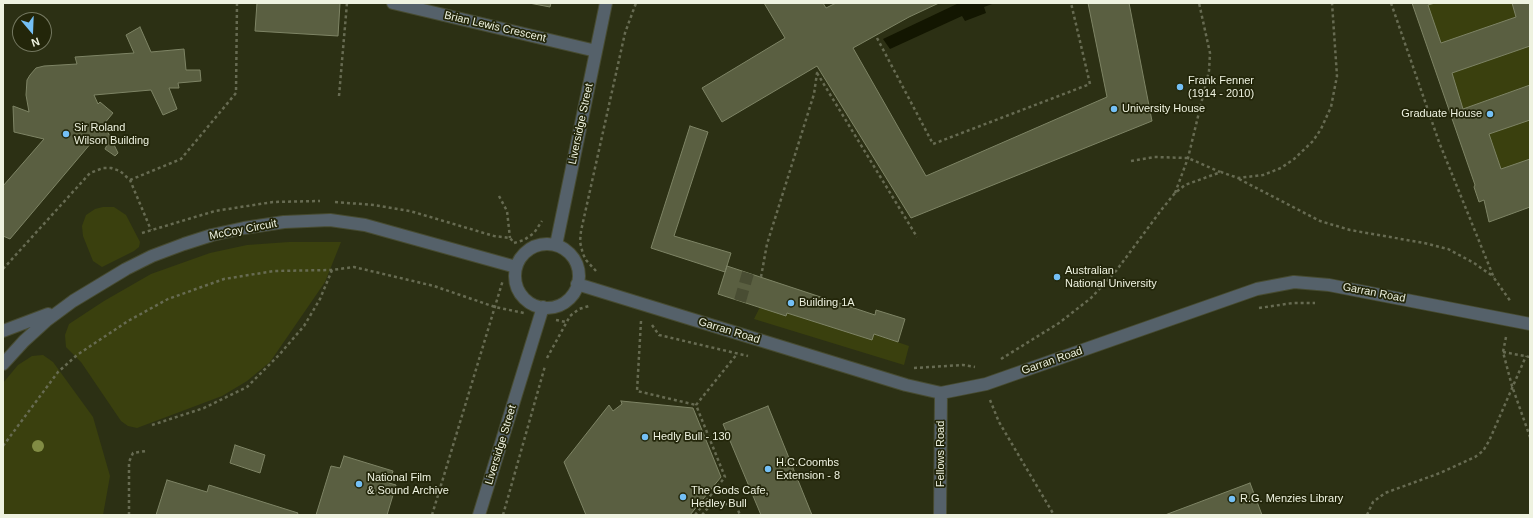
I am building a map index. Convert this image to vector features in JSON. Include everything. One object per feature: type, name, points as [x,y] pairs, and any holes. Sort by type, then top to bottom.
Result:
[{"type":"street","name":"Brian Lewis Crescent","points":[[393,3],[596,51]]},
{"type":"street","name":"Liversidge Street","points":[[556,245],[606,3]]},
{"type":"street","name":"McCoy Circuit","points":[[3,364],[35,331],[73,301],[126,269],[152,256],[212,235],[284,222],[330,220],[365,225],[516,267]]},
{"type":"street","points":[[545,244],[556,245],[566,250],[574,258],[578,274],[577,284],[572,294],[564,302],[554,306],[543,307],[526,300],[519,290],[516,279],[516,267],[521,257],[529,249],[545,244]]},
{"type":"street","name":"Garran Road","points":[[577,284],[906,385],[941,393],[986,384],[1257,289],[1294,282],[1329,285],[1530,324]]},
{"type":"street","points":[[3,331],[29,322],[73,301]]},
{"type":"street","name":"Liversidge Street","points":[[480,515],[543,307]]},
{"type":"street","name":"Fellows Road","points":[[940,515],[941,393]]},
{"type":"path","points":[[130,180],[181,159],[236,93],[237,3]]},
{"type":"path","points":[[339,96],[347,3]]},
{"type":"path","points":[[602,273],[596,271],[586,260],[580,242],[581,231],[625,33],[636,3]]},
{"type":"path","points":[[876,38],[933,144],[1090,84],[1071,3]]},
{"type":"path","points":[[1175,193],[1188,158],[1209,71],[1210,53],[1199,3]]},
{"type":"path","points":[[1238,178],[1263,175],[1281,168],[1294,159],[1313,141],[1321,129],[1331,107],[1337,76],[1332,3]]},
{"type":"path","points":[[1391,3],[1439,142],[1494,278],[1512,303]]},
{"type":"path","points":[[817,73],[821,71]]},
{"type":"path","points":[[817,73],[917,236]]},
{"type":"path","points":[[761,277],[767,244],[814,94],[817,73]]},
{"type":"path","points":[[1131,161],[1154,157],[1188,158],[1238,178],[1320,221],[1350,230],[1424,243],[1448,249],[1474,263],[1494,278]]},
{"type":"path","points":[[3,268],[90,173],[112,168],[120,171],[130,180],[151,230]]},
{"type":"path","points":[[997,361],[1059,323],[1091,298],[1116,271],[1175,193],[1185,185],[1221,172]]},
{"type":"path","points":[[499,196],[507,211],[510,238]]},
{"type":"path","points":[[514,243],[524,240],[534,233],[543,220]]},
{"type":"path","points":[[3,446],[58,372],[77,355],[149,309],[168,299],[224,279],[274,271],[332,270],[354,267],[389,274],[434,286],[495,306],[432,515]]},
{"type":"path","points":[[152,425],[204,408],[247,387],[279,355],[304,326],[320,299],[332,270]]},
{"type":"path","points":[[1254,310],[1293,303],[1320,303]]},
{"type":"path","points":[[504,515],[547,358],[570,316],[580,309],[593,304]]},
{"type":"path","points":[[645,319],[641,317],[636,391],[696,405]]},
{"type":"path","points":[[650,321],[659,335],[736,354],[751,356]]},
{"type":"path","points":[[1498,337],[1505,338],[1503,352],[1512,386],[1530,437]]},
{"type":"path","points":[[696,405],[736,354],[751,338]]},
{"type":"path","points":[[1503,352],[1530,357]]},
{"type":"path","points":[[1368,515],[1373,502],[1385,493],[1440,473],[1474,457],[1483,451],[1489,441],[1526,356]]},
{"type":"path","points":[[909,366],[914,368],[969,366],[980,369],[986,384],[988,395],[999,422],[1054,515]]},
{"type":"path","points":[[695,515],[725,477],[696,405]]},
{"type":"path","points":[[129,515],[129,462],[133,454],[146,451]]},
{"type":"path","points":[[707,500],[712,503],[736,505],[740,515]]},
{"type":"path","points":[[702,515],[712,503]]},
{"type":"green space","points":[[1435,3],[1512,3],[1516,17],[1441,43],[1428,5]]},
{"type":"green space","points":[[1530,46],[1530,85],[1463,109],[1452,73]]},
{"type":"green space","points":[[1530,120],[1530,159],[1501,169],[1489,134]]},
{"type":"green space","points":[[114,207],[126,215],[140,242],[139,247],[134,251],[102,267],[93,261],[83,236],[82,226],[86,215],[95,209]]},
{"type":"green space","points":[[289,242],[341,242],[325,282],[270,362],[247,381],[222,396],[137,428],[128,426],[121,421],[81,362],[66,347],[65,335],[69,324],[104,301],[151,274],[210,253],[247,245]]},
{"type":"green space","points":[[760,307],[786,316],[787,313],[872,340],[874,334],[909,346],[904,365],[754,319]]},
{"type":"green space","points":[[43,355],[53,362],[93,417],[110,476],[103,515],[3,515],[3,383],[18,365],[32,356]]},
{"type":"shaded area","points":[[959,3],[995,3],[984,7],[986,13],[965,21],[962,16],[890,49],[883,39]]},
{"type":"building","points":[[257,3],[340,3],[338,36],[255,31]]},
{"type":"building","points":[[529,3],[551,3],[550,7]]},
{"type":"building","name":"University House","points":[[764,3],[823,3],[826,8],[836,3],[939,3],[909,17],[853,48],[926,176],[1107,97],[1088,3],[1129,3],[1152,121],[911,218],[817,66],[722,122],[702,88],[785,38]]},
{"type":"building","name":"Graduate House","points":[[1412,3],[1435,3],[1428,5],[1441,43],[1516,17],[1512,3],[1530,3],[1530,46],[1452,73],[1463,109],[1530,85],[1530,120],[1489,134],[1501,169],[1530,159],[1530,207],[1489,222],[1484,200],[1479,202],[1474,187],[1475,185]]},
{"type":"building","name":"Sir Roland Wilson Building","points":[[140,27],[151,52],[184,49],[186,70],[200,70],[201,81],[178,83],[179,88],[169,88],[177,109],[163,115],[151,90],[94,95],[98,104],[100,102],[113,113],[104,124],[118,153],[115,156],[105,149],[107,145],[97,136],[10,239],[3,236],[3,186],[44,139],[14,132],[13,106],[29,112],[26,95],[27,80],[30,75],[36,68],[44,66],[77,64],[75,57],[134,53],[126,35]]},
{"type":"building","points":[[690,126],[708,132],[674,236],[731,253],[725,272],[651,248]]},
{"type":"building","name":"Building 1A","points":[[727,266],[875,315],[876,310],[905,319],[898,342],[874,334],[872,340],[787,313],[786,316],[718,294]]},
{"type":"building","name":"Hedly Bull - 130","points":[[621,401],[693,408],[721,477],[690,515],[586,515],[564,462],[609,405],[613,411],[622,404]]},
{"type":"building","name":"H.C.Coombs Extension - 8","points":[[768,406],[812,515],[761,515],[723,424]]},
{"type":"building","points":[[235,445],[265,455],[260,473],[230,463]]},
{"type":"building","name":"National Film & Sound Archive","points":[[344,456],[393,471],[389,483],[396,485],[387,515],[316,515],[331,466],[340,468]]},
{"type":"building","points":[[167,480],[207,492],[209,485],[298,513],[297,515],[156,515]]},
{"type":"building","name":"R.G. Menzies Library","points":[[1250,483],[1262,515],[1165,515]]},
{"type":"tunnel","points":[[740,301],[748,273]]},
{"type":"place","name":"Frank Fenner (1914 - 2010)","points":[[1180,87]]},
{"type":"place","name":"University House","points":[[1114,109]]},
{"type":"place","name":"Graduate House","points":[[1490,114]]},
{"type":"place","name":"Sir Roland Wilson Building","points":[[66,134]]},
{"type":"place","name":"Australian National University","points":[[1057,277]]},
{"type":"place","name":"Building 1A","points":[[791,303]]},
{"type":"place","name":"Hedly Bull - 130","points":[[645,437]]},
{"type":"place","name":"H.C.Coombs Extension - 8","points":[[768,469]]},
{"type":"place","name":"National Film & Sound Archive","points":[[359,484]]},
{"type":"place","name":"The Gods Cafe, Hedley Bull","points":[[683,497]]},
{"type":"place","name":"R.G. Menzies Library","points":[[1232,499]]}]
